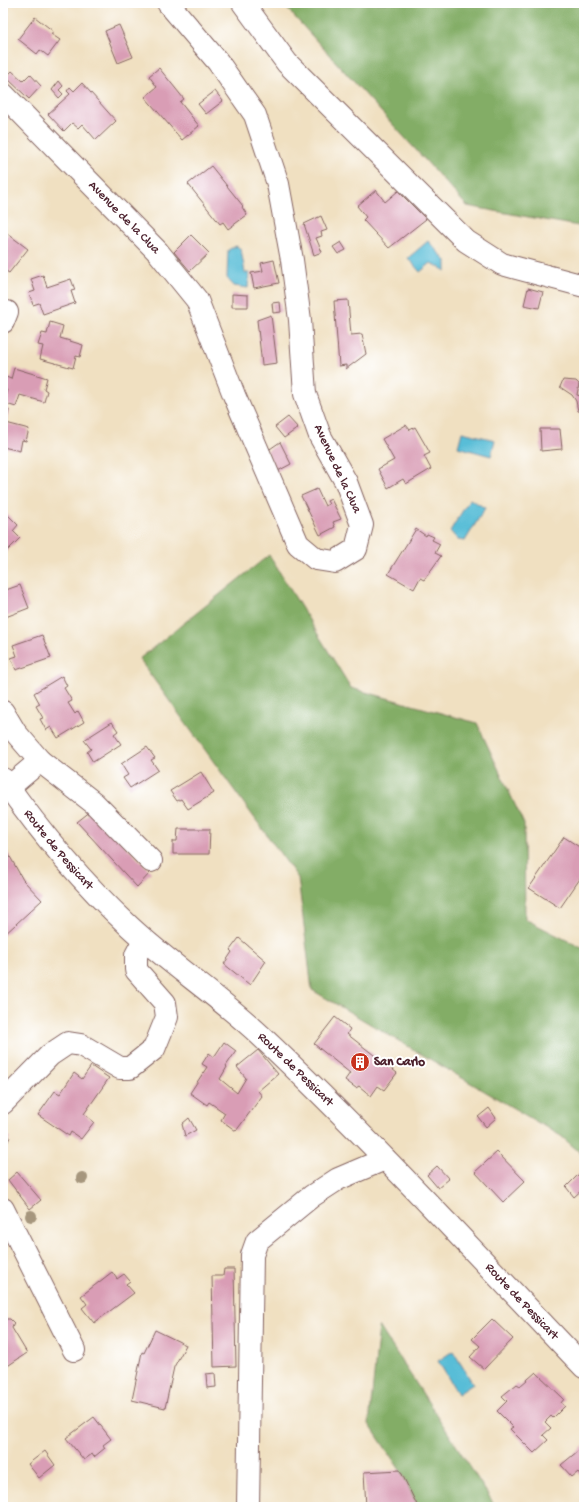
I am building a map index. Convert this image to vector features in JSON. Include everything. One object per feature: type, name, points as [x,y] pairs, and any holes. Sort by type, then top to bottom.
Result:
[{"type":"street","name":"Avenue de la Clua","points":[[3,94],[158,252],[197,300],[246,424],[298,544],[316,559],[335,562],[356,549],[362,525],[346,482],[320,436],[306,394],[295,282],[278,184],[255,115],[218,62],[168,3]]},
{"type":"street","points":[[242,3],[287,63],[466,241],[502,264],[584,286]]},
{"type":"street","points":[[3,712],[15,732],[40,761],[94,803],[151,861]]},
{"type":"street","points":[[6,783],[40,761]]},
{"type":"street","name":"Route de Pessicart","points":[[6,783],[50,840],[90,887],[144,940],[260,1035],[385,1160],[584,1367]]},
{"type":"street","points":[[3,1103],[50,1055],[68,1043],[81,1045],[120,1068],[130,1068],[154,1049],[167,1017],[165,1003],[136,970],[136,955],[144,940]]},
{"type":"street","points":[[248,1507],[252,1255],[257,1241],[312,1196],[338,1179],[385,1160]]},
{"type":"street","points":[[3,1209],[74,1350]]},
{"type":"green space","points":[[282,3],[584,3],[584,227],[467,206]]},
{"type":"green space","points":[[269,555],[351,688],[477,723],[524,824],[525,919],[584,949],[584,1156],[561,1136],[312,990],[298,878],[139,659]]},
{"type":"green space","points":[[379,1326],[496,1507],[418,1507],[400,1470],[369,1424]]},
{"type":"water","points":[[428,241],[446,261],[446,271],[431,263],[420,272],[408,258]]},
{"type":"water","points":[[236,246],[241,249],[245,273],[249,273],[248,288],[234,286],[227,278],[228,250]]},
{"type":"water","points":[[462,432],[495,440],[491,456],[458,447]]},
{"type":"water","points":[[470,499],[485,508],[465,541],[458,540],[450,531]]},
{"type":"water","points":[[453,1351],[473,1384],[458,1394],[438,1361]]},
{"type":"building","points":[[35,17],[53,31],[51,34],[60,40],[48,56],[40,50],[37,54],[18,39]]},
{"type":"building","points":[[119,25],[133,57],[118,63],[105,31]]},
{"type":"building","points":[[159,68],[184,99],[180,102],[199,126],[182,140],[145,97],[157,87],[149,76]]},
{"type":"building","points":[[12,71],[23,81],[30,74],[41,86],[29,99],[6,77]]},
{"type":"building","points":[[59,81],[63,86],[59,90],[63,94],[59,98],[52,90]]},
{"type":"building","points":[[82,83],[116,121],[96,140],[82,124],[78,128],[72,123],[64,131],[48,114],[70,94],[67,91],[70,87],[74,91]]},
{"type":"building","points":[[215,91],[223,101],[206,114],[198,104]]},
{"type":"building","points":[[211,166],[243,206],[242,207],[247,215],[228,229],[223,222],[220,224],[188,184]]},
{"type":"building","points":[[376,190],[385,202],[398,191],[426,219],[389,248],[363,220],[366,217],[357,206]]},
{"type":"building","points":[[321,216],[327,230],[321,232],[322,236],[316,238],[322,252],[314,255],[304,224]]},
{"type":"building","points":[[8,234],[28,249],[9,273],[3,269],[3,240]]},
{"type":"building","points":[[191,235],[209,253],[190,271],[174,252]]},
{"type":"building","points":[[341,242],[346,250],[338,254],[333,247]]},
{"type":"building","points":[[274,260],[279,283],[254,288],[251,273],[263,271],[261,263]]},
{"type":"building","points":[[43,275],[47,287],[71,279],[75,290],[71,291],[75,303],[43,314],[39,303],[33,305],[29,293],[35,291],[31,279]]},
{"type":"building","points":[[528,288],[543,292],[539,308],[524,305]]},
{"type":"building","points":[[232,294],[248,295],[248,307],[232,307]]},
{"type":"building","points":[[348,300],[351,335],[362,334],[366,354],[346,369],[346,365],[339,366],[334,301]]},
{"type":"building","points":[[280,302],[281,312],[273,313],[272,303]]},
{"type":"building","points":[[271,315],[277,363],[262,365],[257,320]]},
{"type":"building","points":[[50,322],[63,326],[60,338],[83,345],[80,357],[76,356],[73,368],[40,359],[43,346],[38,345],[42,333],[47,334]]},
{"type":"building","points":[[14,368],[47,378],[44,389],[47,391],[44,402],[20,395],[16,407],[3,403],[7,390],[3,389],[3,386],[6,377],[11,379]]},
{"type":"building","points":[[563,380],[576,381],[579,384],[577,395],[584,397],[584,412],[578,411],[576,401],[572,395],[560,387]]},
{"type":"building","points":[[3,409],[9,410],[6,423],[29,429],[26,441],[22,440],[20,451],[3,447]]},
{"type":"building","points":[[288,417],[298,428],[284,438],[275,427]]},
{"type":"building","points":[[406,425],[410,430],[415,427],[430,453],[424,456],[431,469],[406,484],[403,479],[388,488],[378,469],[394,460],[382,439]]},
{"type":"building","points":[[540,429],[560,429],[562,449],[541,451]]},
{"type":"building","points":[[280,442],[291,464],[276,472],[267,451]]},
{"type":"building","points":[[317,489],[325,506],[329,504],[327,501],[331,499],[341,519],[333,522],[335,527],[320,535],[301,496]]},
{"type":"building","points":[[4,511],[18,525],[13,531],[20,538],[3,555]]},
{"type":"building","points":[[416,529],[426,536],[427,534],[434,537],[432,540],[440,544],[435,553],[441,556],[424,580],[420,578],[414,589],[388,574]]},
{"type":"building","points":[[20,585],[29,608],[3,618],[3,591]]},
{"type":"building","points":[[42,635],[51,658],[16,670],[11,658],[17,656],[13,645]]},
{"type":"building","points":[[62,676],[67,686],[64,688],[72,701],[68,703],[75,714],[78,711],[84,722],[58,738],[51,727],[46,730],[40,719],[43,718],[36,706],[40,704],[34,693]]},
{"type":"building","points":[[112,722],[118,731],[114,734],[121,744],[93,762],[87,752],[91,749],[84,740]]},
{"type":"building","points":[[147,747],[155,758],[151,760],[158,770],[130,788],[123,778],[128,775],[121,764]]},
{"type":"building","points":[[201,772],[214,793],[188,809],[181,799],[177,801],[170,791]]},
{"type":"building","points":[[91,811],[151,872],[137,887],[77,822]]},
{"type":"building","points":[[178,829],[210,829],[209,854],[173,854],[173,841],[177,841]]},
{"type":"building","points":[[564,837],[584,850],[584,873],[560,908],[529,888]]},
{"type":"building","points":[[8,853],[23,880],[42,900],[3,936],[3,855]]},
{"type":"building","points":[[239,938],[266,961],[250,985],[224,964],[232,952],[230,950]]},
{"type":"building","name":"San Carlo","points":[[335,1017],[350,1029],[347,1034],[397,1073],[384,1090],[378,1086],[371,1096],[359,1086],[356,1088],[345,1080],[350,1073],[314,1044]]},
{"type":"building","points":[[224,1042],[236,1051],[226,1066],[227,1067],[220,1079],[237,1093],[246,1078],[237,1067],[258,1050],[278,1074],[258,1091],[262,1096],[236,1131],[221,1120],[225,1113],[209,1102],[207,1105],[190,1093],[207,1067],[202,1064],[209,1053],[214,1057]]},
{"type":"building","points":[[91,1066],[109,1078],[84,1114],[94,1122],[81,1139],[71,1132],[69,1136],[38,1115],[55,1091],[60,1094],[74,1073],[82,1079]]},
{"type":"building","points":[[489,1108],[496,1118],[486,1127],[478,1117]]},
{"type":"building","points":[[189,1118],[196,1130],[185,1136],[182,1124]]},
{"type":"building","points":[[3,1132],[10,1137],[6,1145],[3,1143]]},
{"type":"building","points":[[497,1152],[525,1181],[503,1202],[475,1172]]},
{"type":"building","points":[[437,1166],[449,1179],[438,1188],[427,1175]]},
{"type":"building","points":[[584,1169],[584,1188],[574,1197],[566,1187]]},
{"type":"building","points":[[17,1172],[41,1200],[30,1209],[8,1180]]},
{"type":"building","points":[[224,1269],[234,1269],[236,1366],[214,1367],[212,1276],[223,1276]]},
{"type":"building","points":[[112,1272],[117,1279],[124,1274],[130,1281],[126,1284],[134,1293],[94,1323],[82,1308],[87,1304],[81,1296]]},
{"type":"building","points":[[10,1319],[14,1323],[12,1328],[27,1353],[3,1369],[3,1320]]},
{"type":"building","points":[[492,1319],[513,1339],[484,1369],[470,1357],[480,1346],[472,1339]]},
{"type":"building","points":[[155,1330],[186,1345],[174,1367],[165,1408],[132,1400],[142,1352],[144,1353]]},
{"type":"building","points":[[536,1372],[564,1399],[561,1403],[565,1406],[553,1418],[551,1416],[545,1422],[551,1428],[543,1435],[548,1440],[534,1453],[510,1429],[513,1427],[497,1411],[507,1401],[502,1396],[517,1384],[520,1386]]},
{"type":"building","points":[[215,1373],[216,1387],[207,1388],[206,1374]]},
{"type":"building","points":[[94,1417],[111,1439],[103,1445],[105,1448],[94,1457],[92,1454],[84,1460],[66,1438]]},
{"type":"building","points":[[584,1446],[584,1479],[578,1472],[572,1477],[561,1465]]},
{"type":"building","points":[[45,1451],[55,1465],[39,1478],[28,1464]]},
{"type":"building","points":[[400,1470],[418,1507],[366,1507],[364,1472]]},
{"type":"place","name":"San Carlo","points":[[360,1062]]}]
